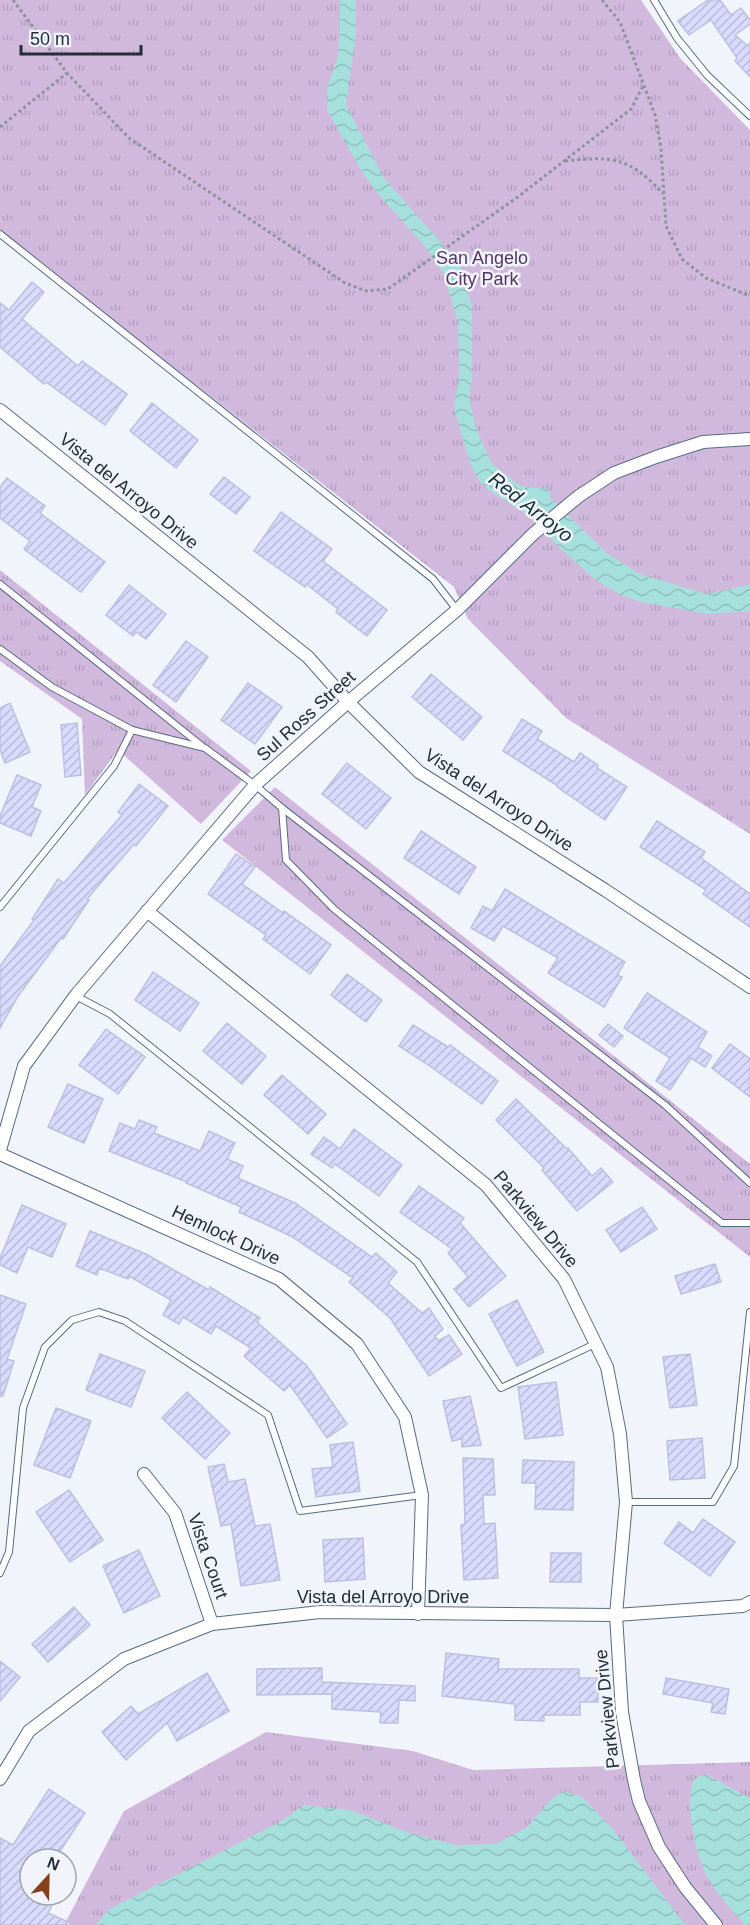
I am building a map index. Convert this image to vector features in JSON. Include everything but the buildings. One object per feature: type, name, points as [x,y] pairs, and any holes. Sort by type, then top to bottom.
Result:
[{"type":"street","name":"Vista del Arroyo Drive","points":[[0,410],[308,657],[348,702],[419,772],[605,890],[750,987]]},
{"type":"street","name":"Sul Ross Street","points":[[0,1152],[24,1066],[76,995],[255,785],[348,702],[457,610],[533,534],[579,496],[614,473],[656,457],[702,442],[750,439]]},
{"type":"street","name":"Parkview Drive","points":[[147,911],[486,1185],[564,1279],[607,1367],[620,1434],[626,1502],[616,1615],[622,1712],[634,1780],[639,1801],[659,1847],[671,1867],[716,1925]]},
{"type":"street","name":"Hemlock Drive","points":[[0,1152],[279,1279],[357,1344],[405,1417],[422,1495],[418,1614]]},
{"type":"street","name":"Vista Court","points":[[144,1474],[175,1513],[212,1624]]},
{"type":"street","name":"Vista del Arroyo Drive","points":[[0,1779],[29,1731],[124,1659],[212,1624],[320,1612],[616,1615],[748,1606]]},
{"type":"lane","points":[[654,0],[677,38],[707,75],[750,116]]},
{"type":"lane","points":[[0,234],[433,579],[457,610]]},
{"type":"lane","points":[[0,584],[205,748],[665,1105],[750,1183]]},
{"type":"lane","points":[[0,649],[52,687],[132,729],[205,748]]},
{"type":"lane","points":[[0,907],[114,766],[132,729]]},
{"type":"lane","points":[[282,808],[286,860],[334,909],[722,1223],[750,1223]]},
{"type":"lane","points":[[76,995],[110,1014],[417,1262],[501,1388],[595,1344]]},
{"type":"lane","points":[[0,1573],[9,1552],[24,1408],[45,1347],[72,1320],[99,1312],[124,1322],[268,1415],[300,1510],[422,1495]]},
{"type":"lane","points":[[626,1502],[713,1502],[735,1466],[750,1312]]},
{"type":"path","points":[[13,0],[67,73],[129,138],[345,284],[366,291],[388,289],[457,241],[631,110],[643,86]]},
{"type":"path","points":[[602,0],[620,22],[655,115],[661,148],[666,226],[682,259],[706,278],[750,296]]},
{"type":"path","points":[[0,127],[67,73]]},
{"type":"path","points":[[564,161],[597,158],[628,164],[647,176],[664,196]]},
{"type":"green space","name":"San Angelo City Park","points":[[0,0],[641,0],[680,58],[750,130],[750,834],[566,718],[468,619],[454,587],[0,231]]},
{"type":"green space","points":[[0,570],[251,771],[201,824],[118,750],[85,795],[82,719],[0,661]]},
{"type":"green space","points":[[275,787],[750,1164],[750,1257],[222,840]]},
{"type":"green space","points":[[266,1732],[413,1751],[473,1770],[750,1762],[750,1925],[64,1925],[73,1907],[78,1907],[78,1898],[124,1811]]},
{"type":"water","name":"Red Arroyo","points":[[340,0],[356,0],[356,32],[346,105],[384,178],[459,266],[472,306],[472,378],[469,399],[477,431],[492,464],[520,486],[549,489],[551,499],[608,554],[640,574],[706,594],[750,585],[750,611],[708,614],[641,602],[621,595],[597,581],[529,516],[490,491],[479,481],[469,460],[454,408],[459,377],[458,322],[443,272],[422,243],[379,195],[362,172],[327,110],[328,86],[338,56]]},
{"type":"water","points":[[705,1774],[750,1798],[750,1925],[745,1925],[714,1888],[698,1854],[692,1828],[691,1790],[694,1779]]},
{"type":"water","points":[[564,1791],[582,1797],[612,1828],[685,1925],[96,1925],[108,1910],[280,1822],[304,1805],[350,1810],[409,1833],[456,1845],[496,1844],[527,1827],[551,1800]]}]
